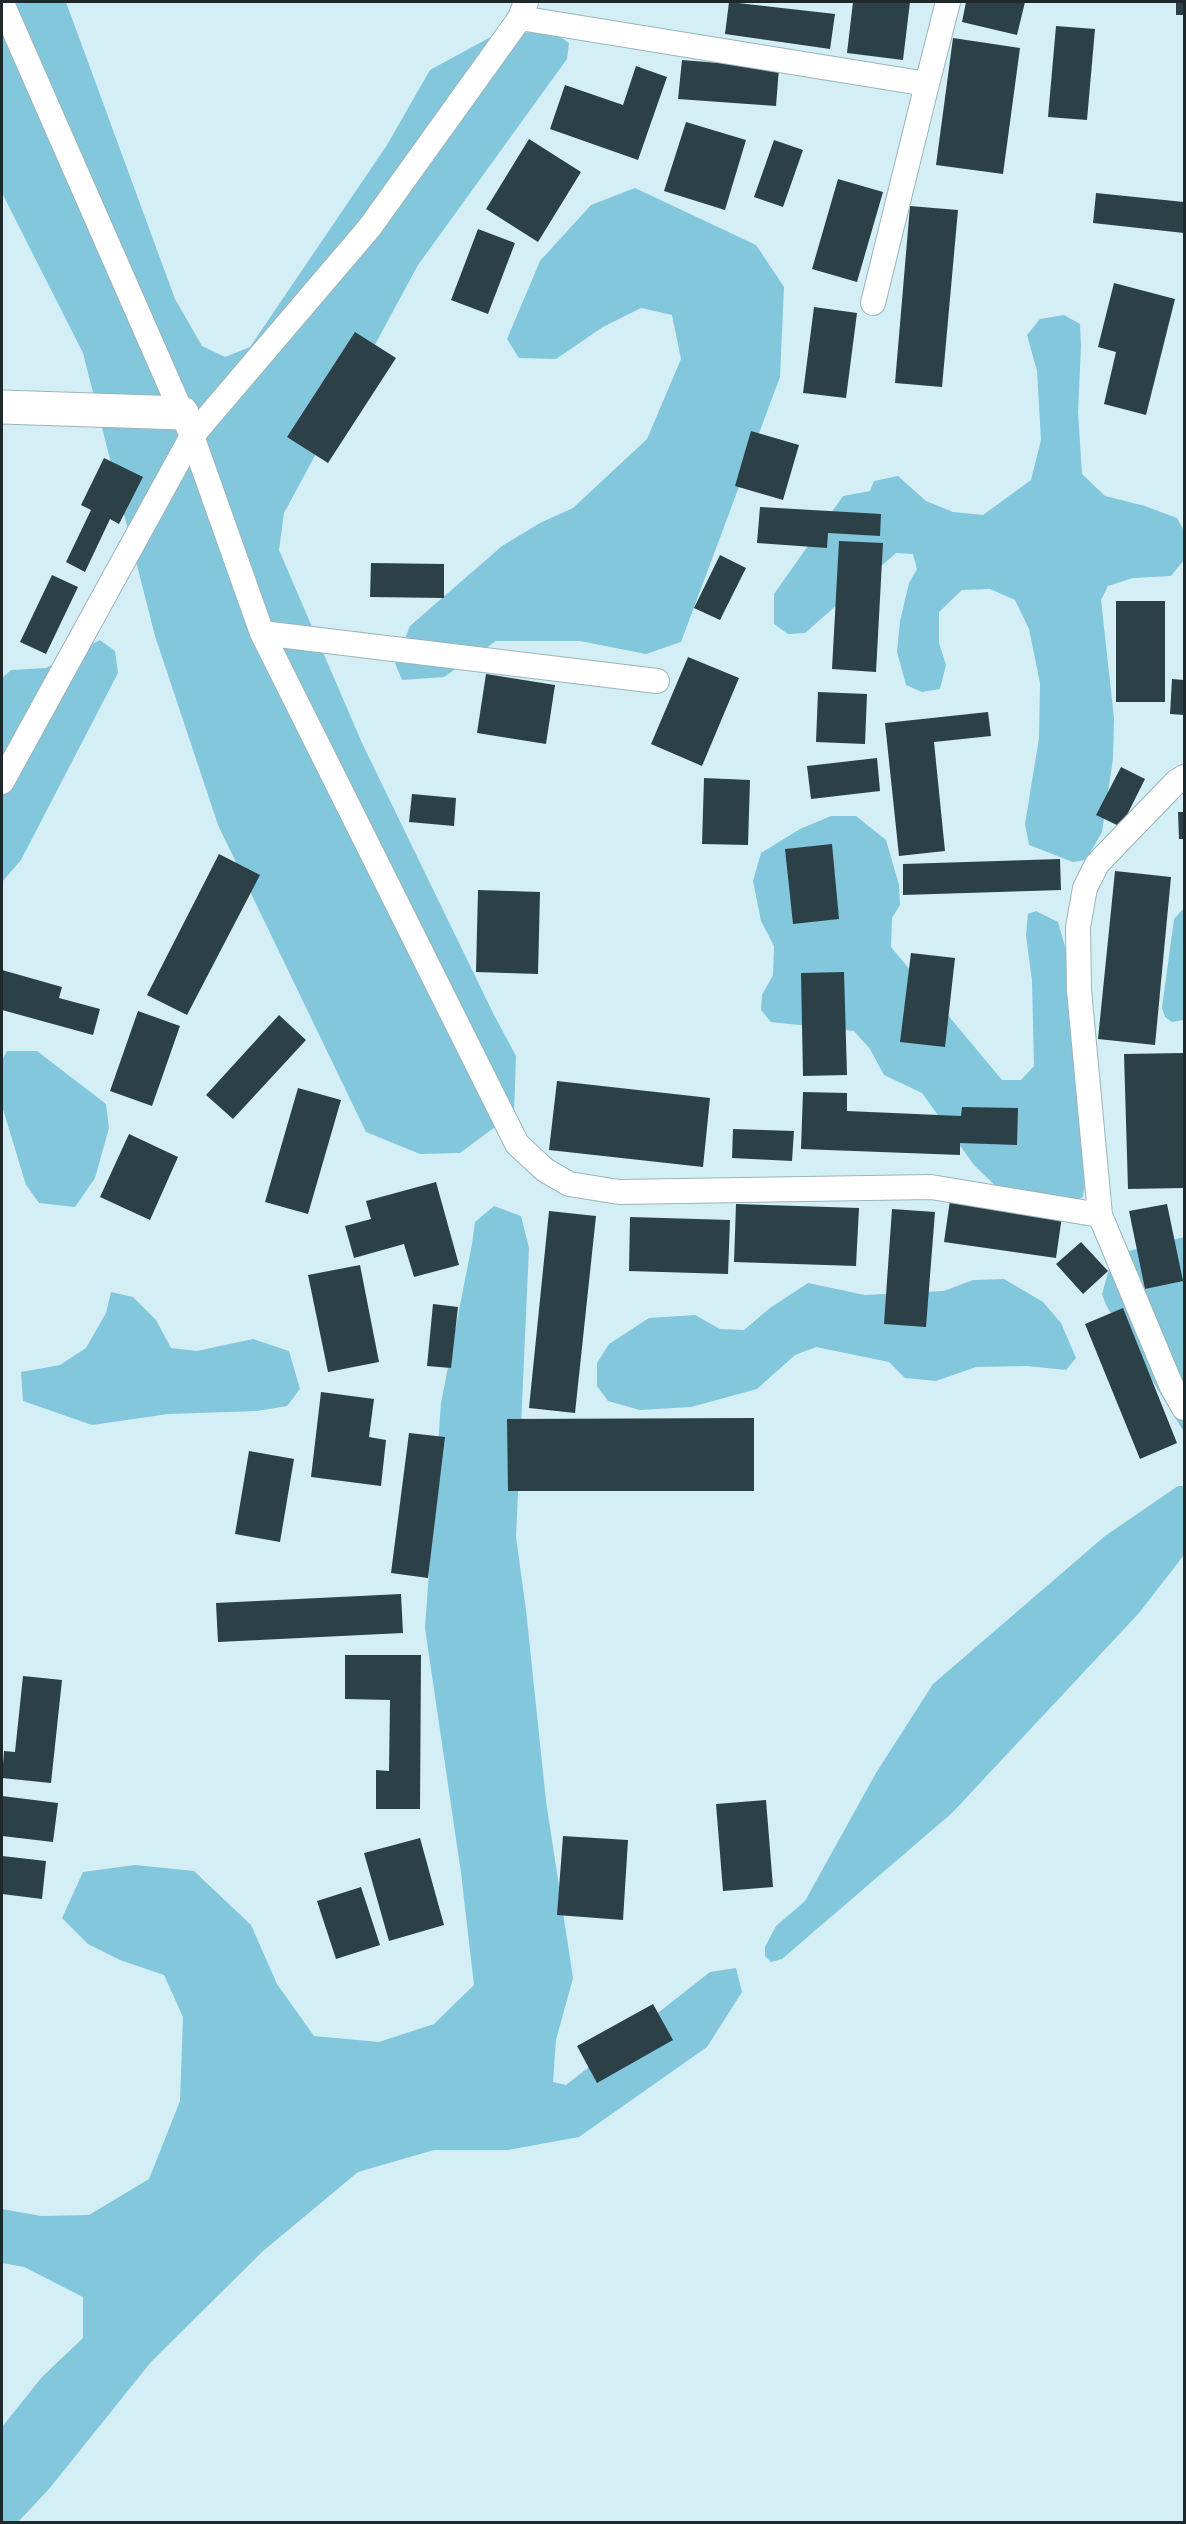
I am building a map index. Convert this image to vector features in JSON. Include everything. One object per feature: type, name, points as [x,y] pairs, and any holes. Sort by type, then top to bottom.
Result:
[{"type":"street","points":[[2,407],[187,424]]},
{"type":"lane","points":[[873,303],[948,2]]},
{"type":"lane","points":[[2,3],[187,424],[262,633],[517,1144],[545,1170],[569,1184],[619,1192],[931,1187],[1100,1215]]},
{"type":"lane","points":[[2,782],[187,424],[370,228],[523,10],[927,84]]},
{"type":"lane","points":[[262,633],[657,681]]},
{"type":"lane","points":[[1185,777],[1176,782],[1097,864],[1085,888],[1078,927],[1079,990],[1100,1215],[1171,1385],[1185,1408]]},
{"type":"shaded area","points":[[2,2],[66,2],[175,299],[202,346],[225,357],[250,347],[387,145],[430,70],[498,33],[553,32],[569,43],[567,59],[418,265],[284,513],[279,550],[362,743],[516,1056],[514,1113],[460,1153],[420,1154],[366,1132],[218,825],[155,636],[83,353],[2,193]]},
{"type":"shaded area","points":[[635,188],[756,245],[784,287],[780,377],[681,642],[646,654],[580,641],[496,641],[444,677],[402,680],[395,663],[410,626],[502,546],[540,523],[573,508],[647,439],[681,359],[672,315],[641,308],[603,327],[556,359],[519,358],[507,339],[540,261],[591,205]]},
{"type":"shaded area","points":[[1064,315],[1080,324],[1078,412],[1082,474],[1105,496],[1145,506],[1177,518],[1184,531],[1184,560],[1171,576],[1133,578],[1108,586],[1101,600],[1114,718],[1113,759],[1102,832],[1086,860],[1073,862],[1029,845],[1025,824],[1039,738],[1040,683],[1029,629],[1015,600],[990,589],[962,590],[939,612],[939,643],[946,665],[940,689],[922,692],[906,685],[897,652],[900,621],[909,583],[917,569],[913,554],[896,553],[805,633],[788,634],[774,624],[774,594],[843,496],[870,491],[874,481],[898,476],[926,501],[953,512],[983,515],[1031,480],[1041,440],[1037,371],[1027,335],[1040,319]]},
{"type":"shaded area","points":[[100,640],[115,651],[118,673],[21,860],[2,882],[2,678],[11,670],[46,668]]},
{"type":"shaded area","points":[[831,816],[856,816],[886,840],[899,885],[900,905],[892,918],[891,947],[1002,1080],[1021,1080],[1034,1066],[1032,981],[1026,935],[1028,914],[1036,911],[1058,922],[1066,950],[1087,1169],[1083,1197],[1066,1206],[1006,1196],[974,1165],[922,1093],[884,1075],[870,1049],[854,1031],[771,1022],[761,1010],[762,995],[773,975],[774,946],[761,921],[753,881],[761,853],[800,829]]},
{"type":"shaded area","points":[[1184,910],[1184,1020],[1172,1022],[1165,1017],[1162,1008],[1174,919]]},
{"type":"shaded area","points":[[7,1051],[37,1051],[106,1104],[109,1128],[95,1178],[75,1207],[39,1203],[26,1185],[2,1106],[2,1060]]},
{"type":"shaded area","points":[[494,1206],[521,1216],[529,1248],[516,1537],[546,1801],[573,1978],[556,2040],[553,2082],[566,2085],[710,1972],[736,1968],[742,1992],[707,2047],[579,2137],[508,2150],[434,2150],[358,2172],[263,2251],[151,2362],[49,2489],[18,2522],[2,2522],[2,2427],[42,2377],[83,2338],[83,2297],[24,2267],[2,2263],[2,2209],[41,2216],[89,2215],[149,2179],[180,2101],[183,2017],[164,1975],[120,1960],[88,1944],[62,1918],[83,1872],[135,1865],[194,1871],[251,1925],[277,1984],[314,2036],[379,2042],[434,2024],[474,1985],[461,1873],[425,1628],[441,1403],[475,1222]]},
{"type":"shaded area","points":[[1184,1237],[1184,1432],[1106,1305],[1102,1294],[1113,1255]]},
{"type":"shaded area","points":[[1004,1279],[1043,1302],[1061,1323],[1076,1358],[1066,1370],[1027,1366],[976,1367],[936,1381],[905,1378],[889,1362],[816,1347],[795,1355],[757,1389],[691,1407],[640,1410],[608,1401],[597,1386],[597,1363],[609,1344],[649,1318],[695,1315],[720,1329],[744,1330],[770,1308],[808,1283],[865,1295],[944,1291],[973,1280]]},
{"type":"shaded area","points":[[111,1292],[133,1297],[156,1320],[171,1348],[197,1351],[253,1339],[289,1351],[300,1389],[287,1406],[257,1411],[168,1414],[92,1425],[23,1401],[21,1372],[60,1365],[86,1348],[106,1313]]},
{"type":"shaded area","points":[[1178,1486],[1184,1486],[1184,1555],[1139,1613],[952,1813],[782,1959],[771,1962],[765,1956],[765,1947],[776,1926],[805,1901],[876,1773],[933,1684],[1105,1536]]},
{"type":"building","points":[[729,2],[835,14],[830,49],[725,34]]},
{"type":"building","points":[[853,2],[910,2],[903,60],[847,53]]},
{"type":"building","points":[[966,2],[1025,2],[1017,35],[962,22]]},
{"type":"building","points":[[1176,2],[1184,2],[1184,15],[1176,15]]},
{"type":"building","points":[[1056,26],[1095,29],[1087,120],[1048,117]]},
{"type":"building","points":[[953,38],[1020,48],[1003,174],[936,165]]},
{"type":"building","points":[[682,60],[779,68],[776,106],[678,99]]},
{"type":"building","points":[[636,66],[667,77],[638,160],[550,129],[565,85],[623,105]]},
{"type":"building","points":[[686,122],[746,140],[725,210],[664,191]]},
{"type":"building","points":[[529,139],[581,172],[538,242],[486,209]]},
{"type":"building","points":[[774,140],[803,150],[783,207],[754,197]]},
{"type":"building","points":[[838,179],[883,192],[857,282],[812,269]]},
{"type":"building","points":[[1096,193],[1184,202],[1184,233],[1093,223]]},
{"type":"building","points":[[910,206],[958,210],[942,387],[895,383]]},
{"type":"building","points":[[478,229],[515,243],[488,314],[451,300]]},
{"type":"building","points":[[1114,283],[1175,299],[1146,415],[1104,404],[1116,352],[1098,347]]},
{"type":"building","points":[[814,307],[857,313],[846,398],[803,393]]},
{"type":"building","points":[[355,332],[396,358],[328,463],[287,437]]},
{"type":"building","points":[[751,431],[799,445],[783,500],[735,486]]},
{"type":"building","points":[[104,458],[143,477],[119,524],[110,519],[85,572],[66,562],[91,510],[81,505]]},
{"type":"building","points":[[760,507],[881,514],[880,536],[828,533],[827,548],[757,543]]},
{"type":"building","points":[[839,541],[883,543],[876,672],[832,669]]},
{"type":"building","points":[[720,555],[746,568],[720,620],[694,608]]},
{"type":"building","points":[[371,563],[444,564],[444,598],[370,597]]},
{"type":"building","points":[[52,575],[78,587],[46,654],[20,642]]},
{"type":"building","points":[[1116,601],[1165,601],[1165,702],[1116,702]]},
{"type":"building","points":[[688,657],[739,678],[702,766],[651,744]]},
{"type":"building","points":[[486,674],[555,685],[546,744],[477,733]]},
{"type":"building","points":[[1172,679],[1184,680],[1184,715],[1170,714]]},
{"type":"building","points":[[818,692],[867,694],[865,744],[816,742]]},
{"type":"building","points":[[988,712],[991,736],[934,742],[945,851],[899,856],[885,723]]},
{"type":"building","points":[[877,758],[880,791],[811,799],[807,766]]},
{"type":"building","points":[[1121,767],[1145,779],[1121,827],[1096,815]]},
{"type":"building","points":[[704,778],[750,780],[748,845],[702,844]]},
{"type":"building","points":[[412,794],[456,798],[454,826],[409,822]]},
{"type":"building","points":[[1178,812],[1184,812],[1184,839],[1179,839]]},
{"type":"building","points":[[832,844],[839,919],[793,924],[785,849]]},
{"type":"building","points":[[219,854],[260,875],[187,1015],[147,995]]},
{"type":"building","points":[[1060,859],[1061,890],[903,895],[903,864]]},
{"type":"building","points":[[1115,871],[1171,877],[1155,1045],[1098,1039]]},
{"type":"building","points":[[478,890],[540,892],[538,974],[476,972]]},
{"type":"building","points":[[911,953],[955,958],[945,1047],[900,1042]]},
{"type":"building","points":[[2,970],[62,987],[59,998],[100,1009],[93,1035],[2,1010]]},
{"type":"building","points":[[844,972],[847,1075],[803,1076],[801,973]]},
{"type":"building","points":[[138,1011],[180,1026],[152,1106],[110,1091]]},
{"type":"building","points":[[279,1015],[306,1040],[233,1119],[206,1095]]},
{"type":"building","points":[[1183,1053],[1184,1188],[1128,1189],[1124,1054]]},
{"type":"building","points":[[557,1081],[710,1098],[703,1167],[549,1150]]},
{"type":"building","points":[[298,1088],[341,1100],[308,1214],[265,1202]]},
{"type":"building","points":[[803,1092],[847,1093],[847,1111],[961,1116],[962,1107],[1018,1108],[1017,1145],[960,1143],[960,1155],[801,1149]]},
{"type":"building","points":[[733,1129],[794,1131],[792,1161],[732,1158]]},
{"type":"building","points":[[129,1134],[178,1157],[150,1220],[100,1197]]},
{"type":"building","points":[[436,1182],[459,1265],[414,1277],[404,1244],[354,1258],[345,1226],[371,1219],[366,1201]]},
{"type":"building","points":[[950,1200],[1062,1216],[1056,1258],[944,1242]]},
{"type":"building","points":[[736,1204],[859,1208],[856,1266],[734,1262]]},
{"type":"building","points":[[1167,1204],[1183,1281],[1145,1289],[1129,1211]]},
{"type":"building","points":[[892,1209],[935,1212],[926,1327],[884,1324]]},
{"type":"building","points":[[549,1211],[596,1216],[575,1413],[529,1408]]},
{"type":"building","points":[[630,1217],[730,1220],[728,1274],[629,1271]]},
{"type":"building","points":[[1081,1242],[1108,1271],[1083,1294],[1056,1264]]},
{"type":"building","points":[[360,1265],[379,1362],[328,1372],[308,1275]]},
{"type":"building","points":[[433,1304],[458,1307],[451,1368],[427,1366]]},
{"type":"building","points":[[1123,1308],[1177,1443],[1140,1459],[1085,1324]]},
{"type":"building","points":[[321,1392],[374,1399],[369,1437],[386,1440],[381,1486],[311,1477]]},
{"type":"building","points":[[754,1418],[754,1491],[508,1491],[507,1419]]},
{"type":"building","points":[[409,1433],[445,1437],[428,1578],[391,1573]]},
{"type":"building","points":[[249,1451],[294,1459],[280,1542],[235,1534]]},
{"type":"building","points":[[401,1594],[403,1633],[218,1642],[216,1603]]},
{"type":"building","points":[[345,1655],[421,1655],[420,1809],[376,1809],[376,1770],[389,1771],[390,1700],[345,1699]]},
{"type":"building","points":[[23,1676],[62,1680],[51,1783],[2,1778],[4,1751],[15,1752]]},
{"type":"building","points":[[2,1796],[58,1803],[53,1842],[2,1836]]},
{"type":"building","points":[[766,1800],[773,1887],[723,1891],[716,1804]]},
{"type":"building","points":[[563,1836],[628,1840],[623,1920],[557,1915]]},
{"type":"building","points":[[420,1838],[444,1925],[389,1941],[364,1853]]},
{"type":"building","points":[[2,1856],[46,1861],[42,1899],[2,1894]]},
{"type":"building","points":[[361,1887],[380,1945],[336,1959],[317,1901]]},
{"type":"building","points":[[653,2004],[673,2040],[597,2083],[577,2046]]}]
